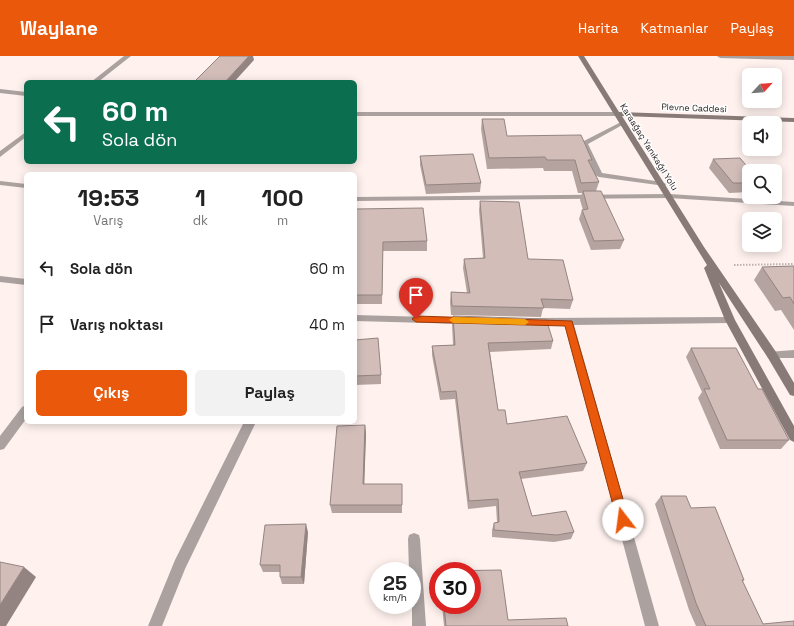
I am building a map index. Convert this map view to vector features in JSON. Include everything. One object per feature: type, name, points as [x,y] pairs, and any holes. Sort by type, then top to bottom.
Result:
[{"type":"main road","name":"Karaağaç Yanıkağıl Yolu","points":[[581,56],[662,184],[700,248]]},
{"type":"main road","name":"Plevne Caddesi","points":[[618,114],[794,120]]},
{"type":"main road","points":[[700,248],[730,320],[794,437]]},
{"type":"main road","points":[[700,248],[772,355],[794,392]]},
{"type":"street","points":[[97,80],[128,56]]},
{"type":"street","points":[[720,56],[794,58]]},
{"type":"street","points":[[0,91],[24,94]]},
{"type":"street","points":[[357,114],[618,114]]},
{"type":"street","points":[[623,123],[584,143],[599,174],[662,184]]},
{"type":"street","points":[[0,155],[24,136]]},
{"type":"street","points":[[0,183],[24,186]]},
{"type":"street","points":[[357,199],[669,196],[794,204]]},
{"type":"street","points":[[0,279],[24,282]]},
{"type":"street","points":[[357,318],[474,321]]},
{"type":"street","points":[[521,322],[569,323],[730,320]]},
{"type":"street","points":[[569,323],[652,626]]},
{"type":"street","points":[[772,355],[794,354]]},
{"type":"street","points":[[0,445],[24,413]]},
{"type":"street","points":[[155,626],[180,565],[249,424]]},
{"type":"street","points":[[414,539],[419,626]]},
{"type":"path","points":[[734,265],[794,264]]},
{"type":"building","points":[[220,56],[249,56],[227,80],[196,80]]},
{"type":"building","points":[[482,119],[504,119],[507,136],[581,135],[592,160],[588,160],[599,182],[581,183],[575,160],[547,160],[545,157],[489,158]]},
{"type":"building","points":[[473,154],[481,183],[426,185],[420,156]]},
{"type":"building","points":[[740,158],[745,164],[742,164],[742,183],[733,183],[713,159]]},
{"type":"building","points":[[583,191],[601,191],[624,240],[594,241],[582,210],[588,209]]},
{"type":"building","points":[[480,201],[519,202],[528,259],[563,260],[573,300],[541,299],[544,308],[452,306],[451,292],[470,293],[464,259],[485,258]]},
{"type":"building","points":[[423,208],[427,241],[383,242],[382,295],[357,295],[357,209]]},
{"type":"building","points":[[794,266],[794,304],[790,297],[783,298],[762,267]]},
{"type":"building","points":[[453,316],[546,319],[553,341],[488,343],[498,410],[505,410],[507,424],[567,416],[587,463],[519,472],[532,516],[566,511],[574,532],[557,535],[494,530],[494,523],[499,522],[498,499],[469,501],[456,391],[441,392],[432,346],[455,345]]},
{"type":"building","points":[[378,338],[381,375],[357,376],[357,340]]},
{"type":"building","points":[[691,348],[736,348],[758,389],[762,389],[789,440],[727,440],[704,389],[710,389]]},
{"type":"building","points":[[365,425],[363,484],[402,484],[402,505],[330,505],[337,426]]},
{"type":"building","points":[[661,496],[686,496],[691,508],[715,507],[744,580],[742,580],[763,624],[794,621],[794,626],[706,626],[696,603]]},
{"type":"building","points":[[306,524],[301,577],[280,577],[280,565],[260,565],[265,525]]},
{"type":"building","points":[[0,562],[24,567],[0,605]]},
{"type":"building","points":[[481,570],[501,570],[508,620],[566,618],[568,626],[446,626],[445,614],[481,614]]},
{"type":"slow traffic","points":[[453,320],[525,322]]},
{"type":"route","points":[[416,319],[569,323],[623,520]]}]
